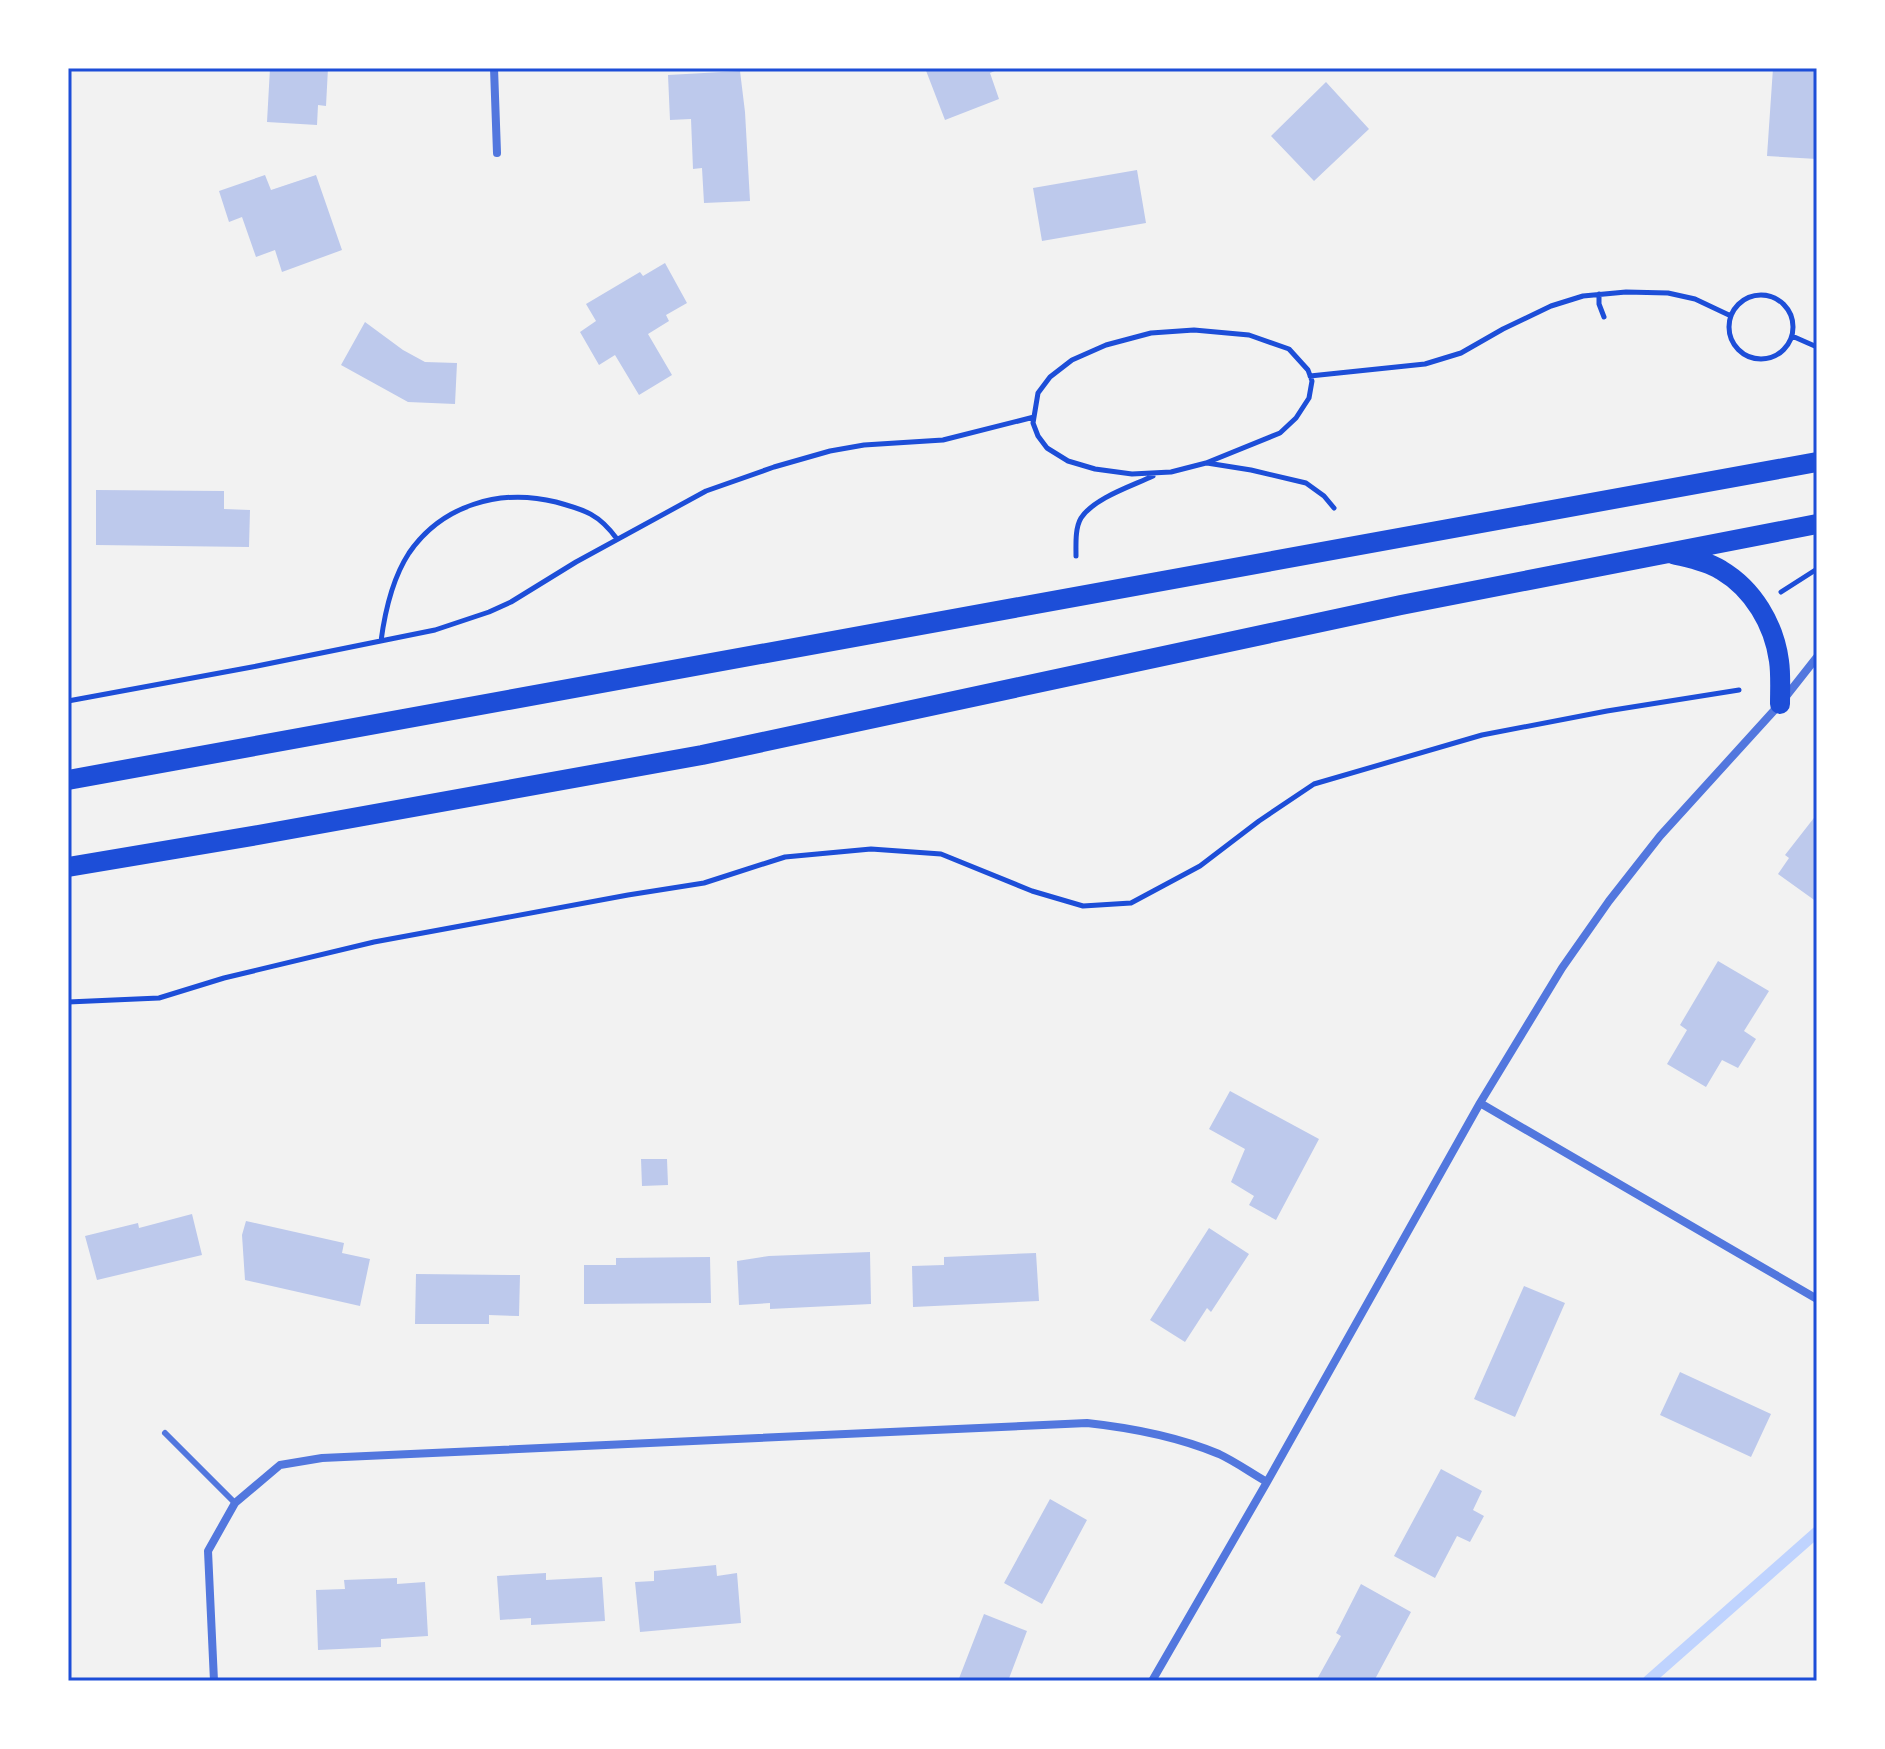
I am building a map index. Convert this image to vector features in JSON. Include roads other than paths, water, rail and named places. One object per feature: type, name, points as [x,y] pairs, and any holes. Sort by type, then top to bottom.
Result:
[{"type":"main road","points":[[68,780],[1817,462]]},
{"type":"main road","points":[[68,867],[702,755],[1401,605],[1817,524]]},
{"type":"main road","points":[[1666,553],[1719,568],[1738,582],[1755,601],[1768,620],[1775,641],[1780,663],[1780,704]]},
{"type":"street","points":[[494,68],[497,153]]},
{"type":"street","points":[[1152,1681],[1480,1103],[1562,968],[1660,836],[1780,704],[1817,657]]},
{"type":"street","points":[[1480,1103],[1817,1299]]},
{"type":"street","points":[[214,1681],[208,1551],[235,1503],[280,1465],[322,1458],[1087,1423],[1133,1428],[1179,1439],[1222,1456],[1267,1482]]},
{"type":"lane","points":[[165,1433],[235,1503]]},
{"type":"waterway","points":[[1648,1681],[1817,1532]]}]
